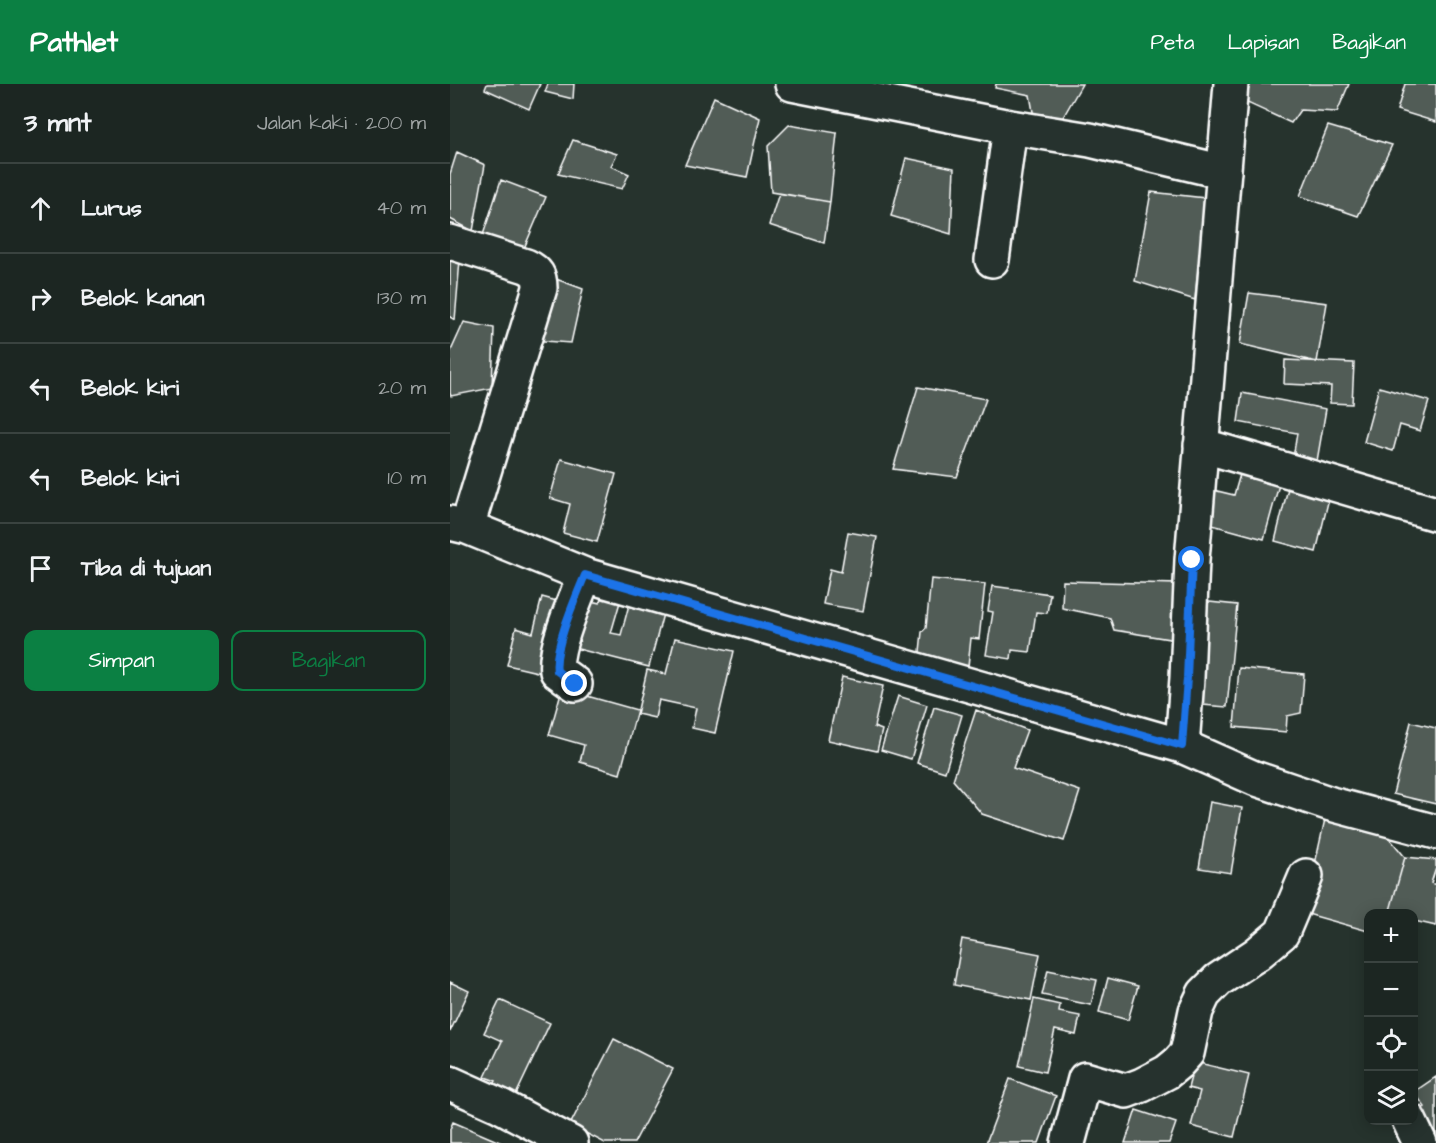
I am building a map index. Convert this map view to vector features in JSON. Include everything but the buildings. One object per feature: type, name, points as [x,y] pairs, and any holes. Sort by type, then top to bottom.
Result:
[{"type":"street","points":[[792,84],[1010,127],[1090,140],[1224,172]]},
{"type":"street","points":[[1182,746],[1192,560],[1231,84]]},
{"type":"street","points":[[992,260],[1010,127]]},
{"type":"street","points":[[450,242],[526,266],[536,270],[540,278],[540,288],[458,525],[585,575],[1182,746],[1254,778],[1331,804],[1436,832]]},
{"type":"street","points":[[1201,445],[1436,514]]},
{"type":"street","points":[[575,684],[557,671],[555,663],[572,605],[585,575]]},
{"type":"street","points":[[1068,1143],[1085,1079],[1126,1091],[1167,1072],[1178,1063],[1187,1053],[1196,1011],[1204,994],[1218,980],[1257,954],[1282,933],[1306,876]]},
{"type":"street","points":[[450,1083],[571,1143]]},
{"type":"street","points":[[1411,1125],[1420,1143]]},
{"type":"route","points":[[575,684],[557,671],[555,663],[572,605],[585,575],[1182,746],[1192,560]]}]
